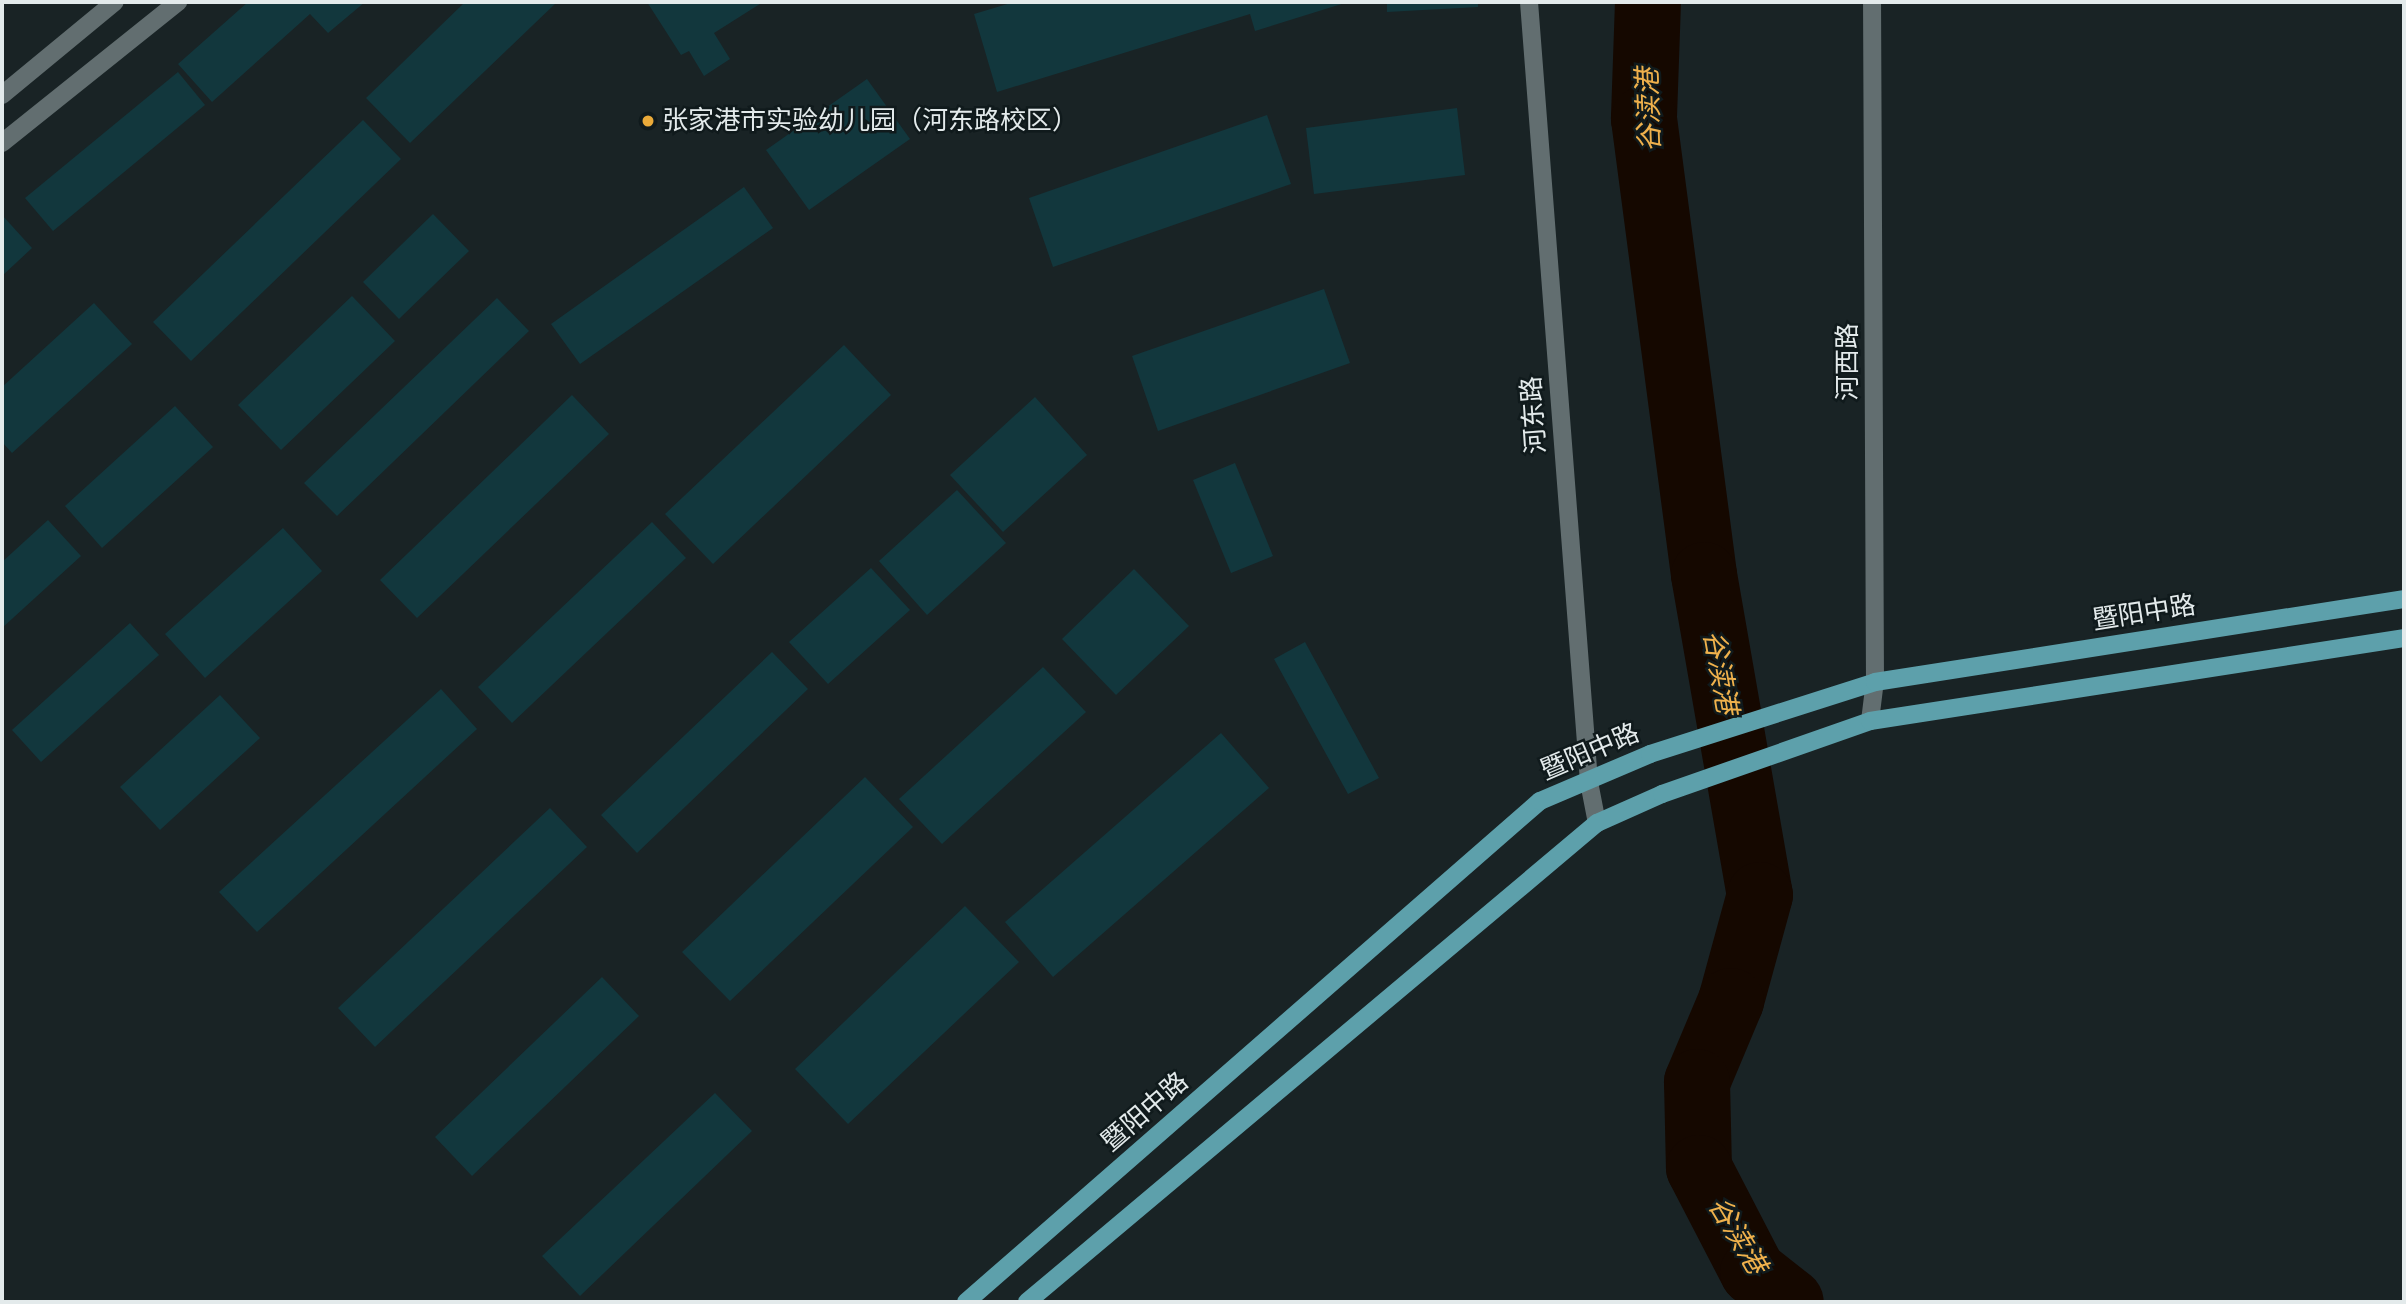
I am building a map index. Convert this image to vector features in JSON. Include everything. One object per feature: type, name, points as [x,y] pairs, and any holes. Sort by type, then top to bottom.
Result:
[{"type":"main road","name":"暨阳中路","points":[[966,1302],[1540,801],[1650,754],[1875,682],[2404,599]]},
{"type":"main road","points":[[1027,1302],[1597,823],[1662,794],[1870,721],[2404,638]]},
{"type":"street","points":[[2,95],[115,2]]},
{"type":"street","points":[[2,143],[178,2]]},
{"type":"street","name":"河东路","points":[[1529,2],[1589,782],[1597,823]]},
{"type":"street","name":"河西路","points":[[1870,721],[1875,682],[1872,2]]},
{"type":"building","points":[[248,2],[365,2],[328,33],[310,14],[212,102],[178,64]]},
{"type":"building","points":[[465,2],[557,2],[410,143],[366,98]]},
{"type":"building","points":[[647,2],[763,2],[714,33],[730,59],[704,76],[689,51],[681,55]]},
{"type":"building","points":[[1014,2],[1348,2],[1255,31],[1250,14],[997,92],[974,14]]},
{"type":"building","points":[[1387,2],[1478,2],[1478,7],[1387,12]]},
{"type":"building","points":[[178,72],[205,105],[53,231],[25,198]]},
{"type":"building","points":[[867,79],[910,139],[809,210],[766,150]]},
{"type":"building","points":[[1457,108],[1465,175],[1314,194],[1306,128]]},
{"type":"building","points":[[1267,115],[1291,184],[1053,267],[1029,198]]},
{"type":"building","points":[[363,120],[401,159],[191,361],[153,322]]},
{"type":"building","points":[[744,187],[773,228],[580,364],[551,324]]},
{"type":"building","points":[[433,214],[469,251],[399,319],[363,282]]},
{"type":"building","points":[[2,215],[32,248],[2,276]]},
{"type":"building","points":[[1324,289],[1350,363],[1158,431],[1132,356]]},
{"type":"building","points":[[352,296],[395,341],[281,450],[238,405]]},
{"type":"building","points":[[497,298],[529,331],[337,516],[304,483]]},
{"type":"building","points":[[94,303],[132,344],[12,453],[2,442],[2,387]]},
{"type":"building","points":[[844,345],[891,395],[713,564],[665,514]]},
{"type":"building","points":[[572,395],[609,434],[417,618],[380,580]]},
{"type":"building","points":[[1035,397],[1087,455],[1003,532],[950,475]]},
{"type":"building","points":[[175,406],[213,447],[102,548],[65,506]]},
{"type":"building","points":[[1235,463],[1273,556],[1231,573],[1193,480]]},
{"type":"building","points":[[957,490],[1006,543],[927,615],[879,561]]},
{"type":"building","points":[[48,520],[81,556],[2,628],[2,562]]},
{"type":"building","points":[[652,522],[686,558],[512,723],[478,687]]},
{"type":"building","points":[[283,528],[322,571],[205,678],[165,634]]},
{"type":"building","points":[[871,568],[910,610],[828,684],[789,642]]},
{"type":"building","points":[[1134,569],[1189,626],[1116,695],[1062,639]]},
{"type":"building","points":[[130,623],[159,655],[41,762],[12,730]]},
{"type":"building","points":[[1305,642],[1379,778],[1348,794],[1274,659]]},
{"type":"building","points":[[772,652],[808,689],[637,853],[601,815]]},
{"type":"building","points":[[1043,667],[1086,712],[942,844],[899,799]]},
{"type":"building","points":[[441,689],[477,729],[257,932],[219,892]]},
{"type":"building","points":[[220,695],[260,738],[160,830],[120,787]]},
{"type":"building","points":[[1221,733],[1269,788],[1053,977],[1005,922]]},
{"type":"building","points":[[865,777],[913,827],[730,1001],[682,952]]},
{"type":"building","points":[[550,808],[587,847],[375,1047],[338,1008]]},
{"type":"building","points":[[965,906],[1019,962],[848,1124],[795,1069]]},
{"type":"building","points":[[602,977],[639,1016],[472,1176],[435,1137]]},
{"type":"building","points":[[715,1093],[752,1131],[580,1296],[542,1256]]},
{"type":"waterway","name":"谷渎港","points":[[1648,2],[1644,119],[1704,575],[1760,895],[1731,1001],[1697,1082],[1699,1168],[1753,1272],[1791,1302]]},
{"type":"place","name":"张家港市实验幼儿园（河东路校区）","points":[[648,121]]}]
